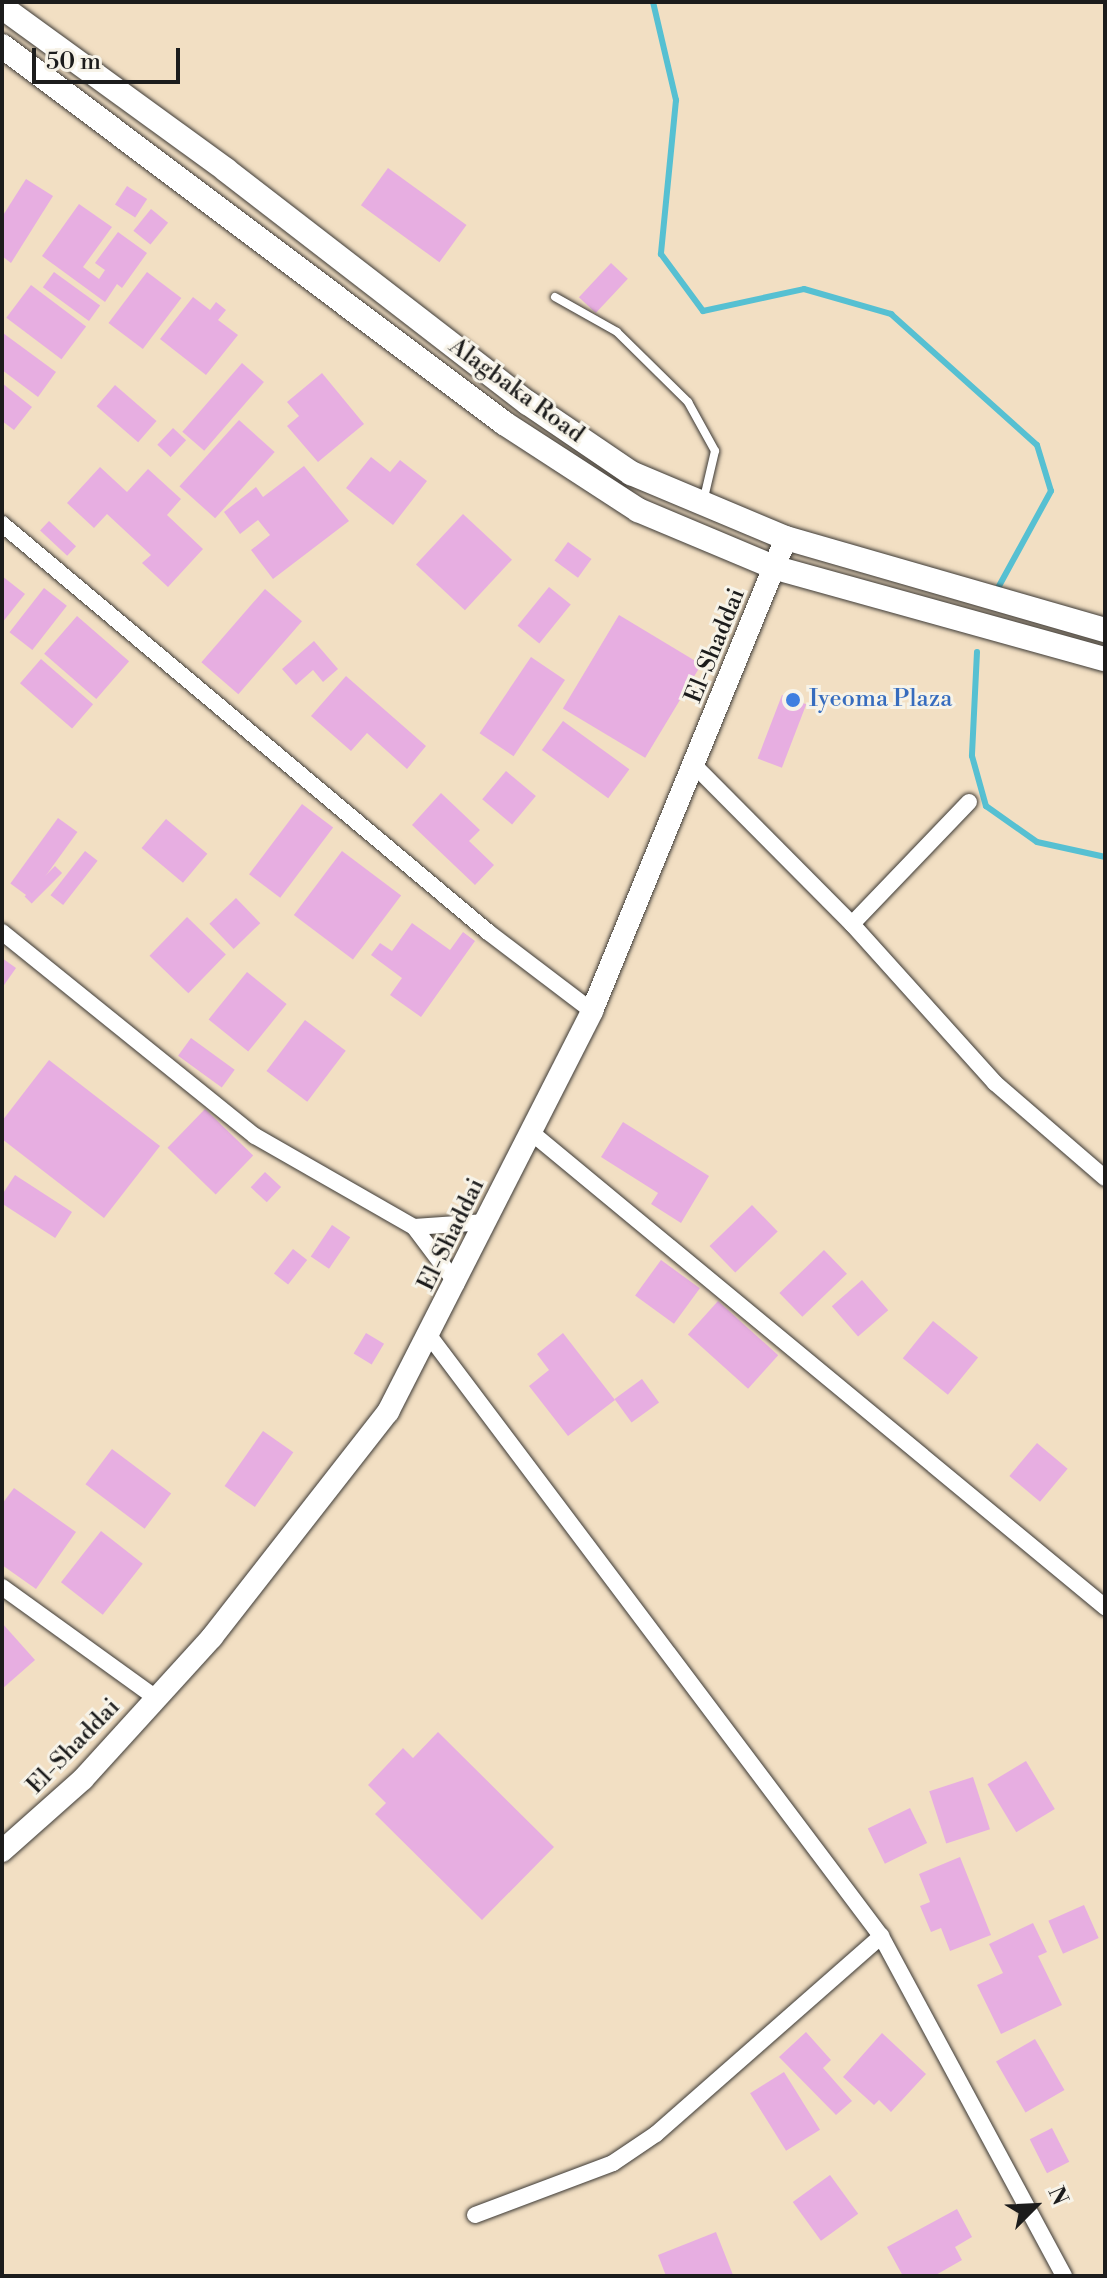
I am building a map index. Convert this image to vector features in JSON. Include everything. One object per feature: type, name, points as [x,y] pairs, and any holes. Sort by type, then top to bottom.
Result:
[{"type":"main road","name":"Alagbaka Road","points":[[2,7],[226,170],[528,403],[631,473],[701,506],[786,538],[1105,630]]},
{"type":"main road","name":"Alagbaka Road","points":[[2,46],[587,480],[638,510],[776,568],[1105,659]]},
{"type":"main road","points":[[204,198],[226,170]]},
{"type":"street","points":[[2,524],[488,932],[592,1011]]},
{"type":"street","name":"El-Shaddai","points":[[2,1851],[83,1779],[156,1698],[345,1472],[388,1412],[431,1338],[592,1011],[786,538]]},
{"type":"street","points":[[695,766],[852,924],[995,1083],[1105,1178]]},
{"type":"street","points":[[852,924],[969,802]]},
{"type":"street","points":[[2,932],[255,1136],[414,1227],[457,1284]]},
{"type":"street","points":[[532,1133],[1105,1607]]},
{"type":"street","points":[[414,1227],[486,1222]]},
{"type":"street","points":[[431,1338],[881,1936],[1064,2276]]},
{"type":"street","points":[[2,1587],[156,1698]]},
{"type":"street","points":[[475,2215],[613,2163],[645,2142],[704,2096],[881,1936]]},
{"type":"lane","points":[[555,297],[617,332],[688,402],[715,451],[701,506]]},
{"type":"building","points":[[388,168],[466,225],[439,262],[361,205]]},
{"type":"building","points":[[26,179],[53,196],[11,263],[2,256],[2,217]]},
{"type":"building","points":[[127,186],[147,199],[135,218],[115,204]]},
{"type":"building","points":[[79,204],[112,227],[83,267],[99,279],[105,270],[95,263],[118,232],[147,253],[122,288],[117,284],[105,302],[42,256]]},
{"type":"building","points":[[151,209],[168,223],[150,245],[133,231]]},
{"type":"building","points":[[611,263],[628,279],[596,313],[579,297]]},
{"type":"building","points":[[54,272],[100,306],[89,321],[43,287]]},
{"type":"building","points":[[147,272],[181,298],[143,349],[108,323]]},
{"type":"building","points":[[31,285],[86,327],[61,359],[6,318]]},
{"type":"building","points":[[193,297],[210,310],[216,302],[226,310],[218,320],[238,335],[206,375],[160,339]]},
{"type":"building","points":[[3,333],[56,372],[38,397],[2,370]]},
{"type":"building","points":[[242,363],[264,382],[204,451],[182,432]]},
{"type":"building","points":[[322,373],[364,424],[318,462],[287,426],[299,416],[287,402]]},
{"type":"building","points":[[2,383],[32,407],[14,430],[2,421]]},
{"type":"building","points":[[115,385],[157,421],[138,442],[97,406]]},
{"type":"building","points":[[239,420],[275,452],[215,518],[179,486]]},
{"type":"building","points":[[173,428],[186,440],[170,457],[157,445]]},
{"type":"building","points":[[371,457],[390,472],[400,460],[427,481],[393,525],[346,488]]},
{"type":"building","points":[[304,466],[349,521],[273,579],[251,550],[270,535],[258,520],[240,534],[224,512],[256,487],[263,497]]},
{"type":"building","points":[[100,467],[127,492],[148,469],[181,499],[167,515],[203,549],[168,587],[142,563],[151,555],[107,514],[94,528],[67,503]]},
{"type":"building","points":[[463,514],[512,560],[465,610],[416,564]]},
{"type":"building","points":[[49,521],[76,546],[67,556],[40,531]]},
{"type":"building","points":[[568,542],[591,559],[578,578],[554,561]]},
{"type":"building","points":[[2,576],[25,594],[2,623]]},
{"type":"building","points":[[549,587],[571,605],[539,643],[518,626]]},
{"type":"building","points":[[44,588],[67,606],[32,650],[10,632]]},
{"type":"building","points":[[265,589],[302,621],[238,694],[201,662]]},
{"type":"building","points":[[619,615],[701,664],[645,758],[563,708]]},
{"type":"building","points":[[77,616],[129,661],[96,699],[44,654]]},
{"type":"building","points":[[314,641],[338,669],[323,682],[313,670],[296,685],[282,669]]},
{"type":"building","points":[[531,657],[565,680],[514,756],[480,733]]},
{"type":"building","points":[[41,659],[93,704],[72,728],[20,683]]},
{"type":"building","points":[[346,676],[426,746],[407,769],[367,733],[351,751],[311,716]]},
{"type":"building","points":[[782,695],[806,704],[782,768],[758,758]]},
{"type":"building","points":[[563,721],[629,769],[608,798],[542,750]]},
{"type":"building","points":[[506,771],[536,796],[512,824],[482,799]]},
{"type":"building","points":[[441,793],[480,830],[469,841],[494,865],[475,885],[412,825]]},
{"type":"building","points":[[302,804],[333,827],[280,898],[249,874]]},
{"type":"building","points":[[58,818],[77,832],[30,898],[10,884]]},
{"type":"building","points":[[166,819],[207,854],[183,883],[142,848]]},
{"type":"building","points":[[85,851],[98,861],[63,905],[51,895]]},
{"type":"building","points":[[342,851],[401,896],[353,959],[294,915]]},
{"type":"building","points":[[55,866],[62,873],[32,903],[25,896]]},
{"type":"building","points":[[236,898],[260,923],[234,949],[209,924]]},
{"type":"building","points":[[187,917],[226,955],[188,993],[149,956]]},
{"type":"building","points":[[412,923],[450,950],[463,932],[475,941],[421,1017],[390,995],[402,978],[371,955],[380,943],[392,951]]},
{"type":"building","points":[[2,958],[16,968],[2,988]]},
{"type":"building","points":[[247,972],[287,1004],[248,1052],[209,1019]]},
{"type":"building","points":[[305,1020],[346,1051],[307,1102],[266,1071]]},
{"type":"building","points":[[191,1038],[235,1070],[222,1088],[178,1056]]},
{"type":"building","points":[[49,1060],[160,1146],[104,1218],[2,1139],[2,1121]]},
{"type":"building","points":[[205,1109],[253,1156],[216,1194],[167,1148]]},
{"type":"building","points":[[623,1122],[709,1176],[681,1223],[651,1204],[658,1193],[601,1157]]},
{"type":"building","points":[[265,1172],[281,1187],[267,1202],[251,1187]]},
{"type":"building","points":[[15,1175],[72,1212],[55,1238],[2,1204],[2,1195]]},
{"type":"building","points":[[752,1205],[778,1232],[735,1273],[710,1246]]},
{"type":"building","points":[[332,1225],[350,1237],[329,1269],[311,1257]]},
{"type":"building","points":[[293,1249],[307,1260],[288,1285],[274,1273]]},
{"type":"building","points":[[824,1250],[847,1274],[802,1317],[779,1293]]},
{"type":"building","points":[[661,1260],[700,1288],[674,1324],[635,1296]]},
{"type":"building","points":[[862,1280],[888,1310],[858,1336],[832,1306]]},
{"type":"building","points":[[718,1301],[778,1355],[748,1389],[688,1334]]},
{"type":"building","points":[[933,1321],[978,1358],[948,1395],[903,1358]]},
{"type":"building","points":[[366,1333],[384,1344],[372,1364],[354,1354]]},
{"type":"building","points":[[563,1333],[615,1400],[568,1436],[529,1386],[549,1370],[537,1354]]},
{"type":"building","points":[[642,1379],[659,1402],[632,1422],[614,1399]]},
{"type":"building","points":[[263,1431],[293,1452],[255,1507],[225,1486]]},
{"type":"building","points":[[1037,1443],[1068,1469],[1040,1502],[1009,1476]]},
{"type":"building","points":[[112,1449],[171,1494],[145,1529],[86,1484]]},
{"type":"building","points":[[14,1488],[76,1532],[36,1589],[2,1565],[2,1504]]},
{"type":"building","points":[[101,1531],[143,1564],[103,1615],[61,1582]]},
{"type":"building","points":[[2,1623],[35,1660],[2,1689]]},
{"type":"building","points":[[438,1732],[554,1847],[482,1920],[375,1814],[386,1803],[368,1785],[403,1748],[413,1758]]},
{"type":"building","points":[[1026,1761],[1055,1809],[1016,1832],[987,1784]]},
{"type":"building","points":[[973,1777],[990,1829],[946,1844],[929,1791]]},
{"type":"building","points":[[910,1808],[927,1843],[885,1864],[868,1829]]},
{"type":"building","points":[[960,1857],[991,1935],[950,1951],[941,1928],[931,1932],[920,1906],[930,1902],[919,1874]]},
{"type":"building","points":[[1084,1905],[1099,1938],[1063,1954],[1048,1921]]},
{"type":"building","points":[[1033,1923],[1047,1952],[1038,1956],[1062,2005],[1001,2034],[977,1985],[1003,1973],[989,1944]]},
{"type":"building","points":[[806,2032],[831,2060],[823,2068],[852,2101],[836,2115],[779,2057]]},
{"type":"building","points":[[882,2033],[926,2074],[891,2112],[879,2100],[874,2105],[843,2077]]},
{"type":"building","points":[[1035,2039],[1064,2090],[1026,2113],[996,2062]]},
{"type":"building","points":[[784,2072],[820,2130],[786,2151],[750,2093]]},
{"type":"building","points":[[1052,2128],[1069,2162],[1047,2173],[1030,2139]]},
{"type":"building","points":[[830,2175],[858,2214],[821,2241],[793,2202]]},
{"type":"building","points":[[957,2209],[972,2237],[955,2247],[962,2260],[934,2276],[903,2276],[887,2247]]},
{"type":"building","points":[[716,2232],[733,2275],[666,2276],[658,2255]]},
{"type":"waterway","points":[[653,2],[676,100],[661,254],[703,311],[804,289],[891,314],[1037,445],[1051,491],[999,586]]},
{"type":"waterway","points":[[977,652],[972,756],[986,806],[1037,842],[1105,857]]},
{"type":"place","name":"Iyeoma Plaza","points":[[793,700]]}]
